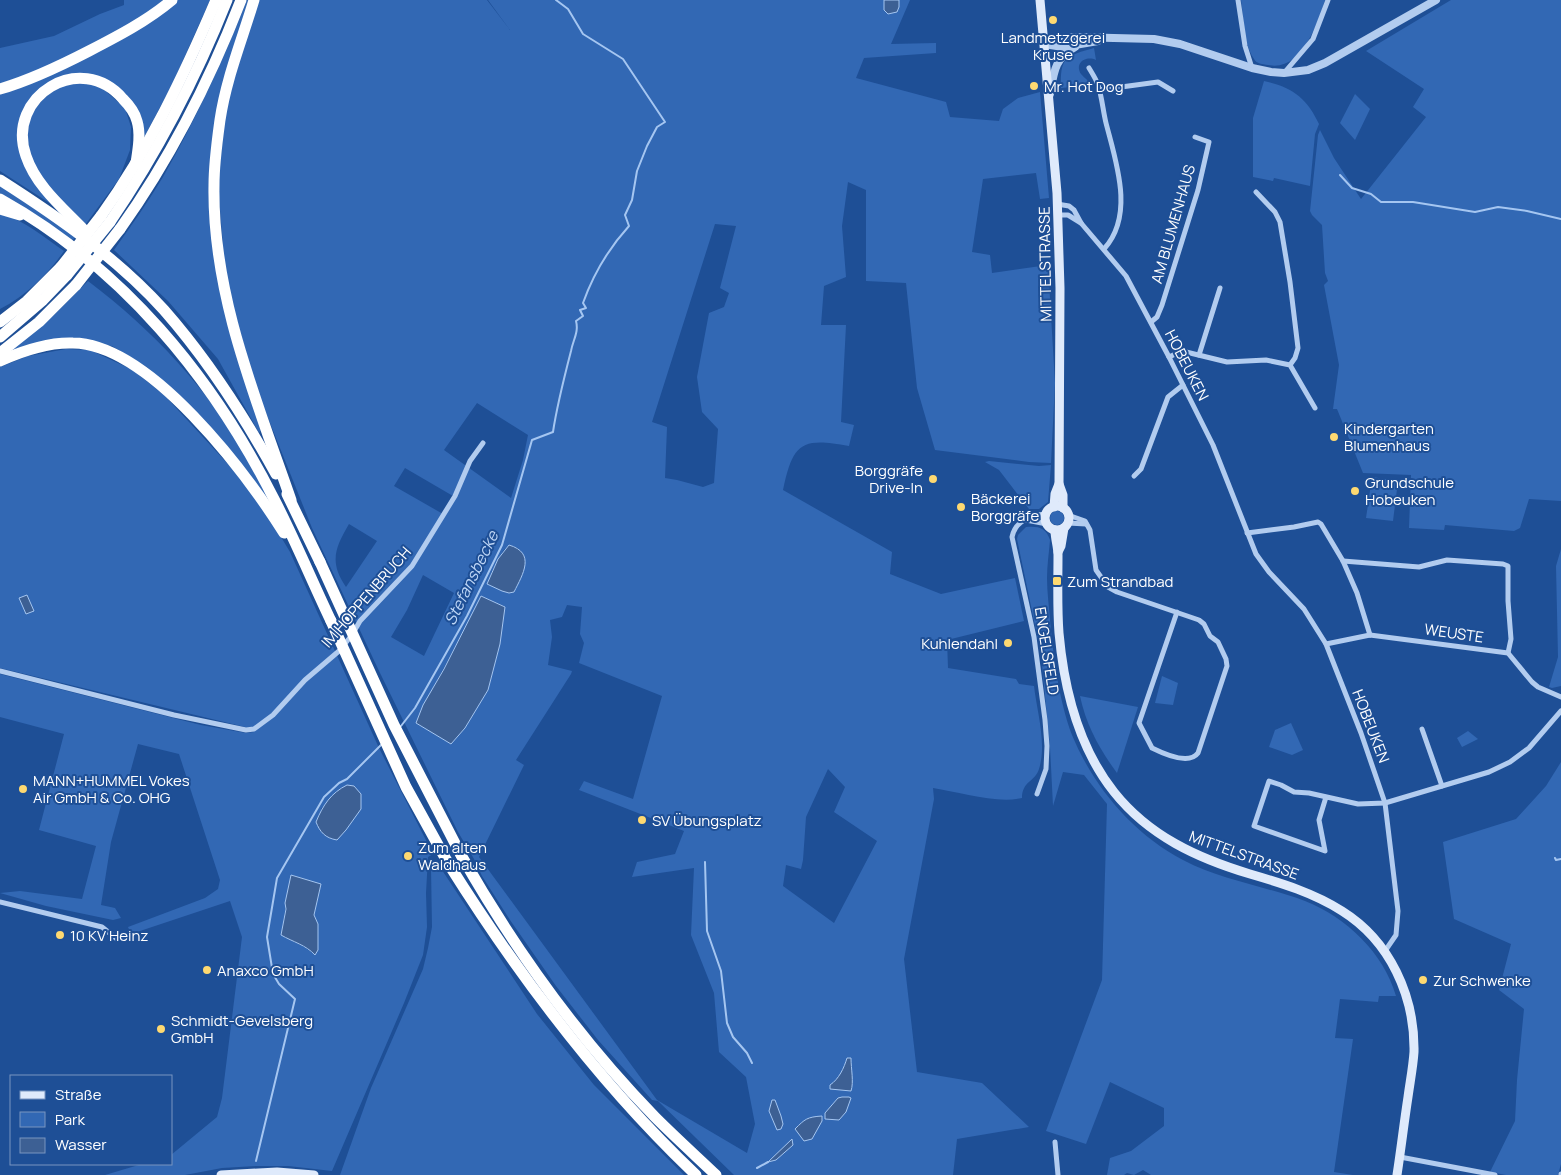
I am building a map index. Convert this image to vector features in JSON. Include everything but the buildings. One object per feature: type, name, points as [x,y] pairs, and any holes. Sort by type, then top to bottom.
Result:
[{"type":"highway","points":[[0,89],[52,70],[99,46],[148,18],[172,0]]},
{"type":"highway","points":[[106,219],[176,90],[216,0]]},
{"type":"highway","points":[[0,338],[43,300],[64,271],[133,187],[174,114],[227,0]]},
{"type":"highway","points":[[0,353],[39,322],[76,285],[120,229],[152,182],[188,116],[214,65],[241,0]]},
{"type":"highway","points":[[254,0],[238,49],[220,118],[214,186],[216,220],[222,277],[231,317],[245,367],[291,500]]},
{"type":"highway","points":[[136,163],[139,139],[137,122],[130,106],[108,84],[92,79],[75,78],[49,87],[33,101],[25,118],[21,136],[31,169],[41,184],[113,262],[163,309],[223,385],[291,500],[394,725],[488,903],[537,976],[582,1034],[655,1117],[714,1173]]},
{"type":"highway","points":[[0,180],[48,210],[113,262]]},
{"type":"highway","points":[[0,199],[35,220],[107,275],[137,304],[182,354],[218,403],[249,453],[275,501],[406,787],[448,863],[526,982],[573,1042],[626,1102],[695,1174]]},
{"type":"highway","points":[[0,209],[35,220]]},
{"type":"highway","points":[[0,322],[64,271]]},
{"type":"highway","points":[[0,315],[27,301]]},
{"type":"highway","points":[[0,361],[25,351],[54,344],[73,342],[100,347],[116,353],[138,367],[167,391],[238,468],[280,526],[307,569]]},
{"type":"main road","name":"MITTELSTRASSE","points":[[1040,0],[1050,98],[1058,215],[1060,370],[1058,484],[1055,494],[1062,519],[1055,541],[1058,552],[1059,634],[1069,694],[1077,722],[1088,750],[1100,772],[1114,792],[1144,823],[1170,842],[1202,858],[1303,891],[1340,910],[1362,926],[1384,951],[1399,976],[1406,994],[1413,1024],[1412,1066],[1397,1175]]},
{"type":"main road","points":[[1050,509],[1062,519],[1047,524],[1046,514],[1050,509]]},
{"type":"main road","points":[[221,1175],[277,1172],[314,1175]]},
{"type":"street","points":[[1238,0],[1245,46],[1252,68]]},
{"type":"street","points":[[1284,73],[1313,39],[1328,0]]},
{"type":"street","points":[[1044,42],[1074,37],[1146,39],[1180,44],[1252,68],[1284,73],[1308,70],[1325,63],[1436,0]]},
{"type":"street","points":[[1044,42],[1058,48],[1108,39]]},
{"type":"street","points":[[1050,98],[1057,62],[1068,50],[1076,46]]},
{"type":"street","points":[[1089,68],[1099,90],[1118,167],[1120,185],[1120,208],[1116,229],[1111,241],[1104,249]]},
{"type":"street","points":[[1099,90],[1158,82],[1173,91]]},
{"type":"street","name":"AM BLUMENHAUS","points":[[1151,322],[1157,317],[1162,305],[1198,190],[1208,142],[1195,138]]},
{"type":"street","points":[[1256,192],[1275,212],[1280,222],[1298,348],[1295,358],[1290,365]]},
{"type":"street","name":"HOBEUKEN","points":[[1057,204],[1069,206],[1074,210],[1081,223],[1126,276],[1170,357],[1213,445],[1256,554],[1262,564],[1304,609],[1326,644],[1364,742],[1385,803],[1398,911],[1396,935],[1384,951]]},
{"type":"street","name":"HOBEUKEN","points":[[1058,215],[1068,215],[1081,223]]},
{"type":"street","points":[[1199,354],[1220,288]]},
{"type":"street","points":[[1170,357],[1182,351],[1227,362],[1266,360],[1290,365],[1315,408]]},
{"type":"street","points":[[1134,476],[1141,469],[1168,397],[1183,385]]},
{"type":"street","name":"IM HOPPENBRUCH","points":[[0,671],[174,715],[246,730],[254,728],[272,715],[305,680],[338,651],[352,636],[360,621],[412,566],[455,496],[470,461],[483,443]]},
{"type":"street","points":[[1026,520],[1038,514],[1046,514]]},
{"type":"street","points":[[1062,519],[1086,524],[1092,534],[1096,570],[1108,587],[1117,592],[1176,612],[1202,622],[1210,636],[1218,642],[1227,662],[1198,753],[1195,757],[1187,759],[1152,748],[1139,723],[1176,612]]},
{"type":"street","points":[[1026,520],[1047,524]]},
{"type":"street","name":"ENGELSFELD","points":[[1026,520],[1016,526],[1012,537],[1037,652],[1046,720],[1046,769],[1037,794]]},
{"type":"street","points":[[1247,532],[1294,527],[1318,522],[1321,524],[1343,561],[1357,593],[1370,635]]},
{"type":"street","points":[[1343,561],[1419,567],[1448,560],[1508,566],[1511,639],[1508,653],[1538,687],[1561,697]]},
{"type":"street","name":"WEUSTE","points":[[1326,644],[1370,635],[1508,653]]},
{"type":"street","points":[[1326,797],[1319,820],[1325,851],[1254,826],[1269,781],[1294,792],[1309,793],[1358,804],[1385,803],[1489,772],[1510,762],[1529,748],[1561,712]]},
{"type":"street","points":[[1422,729],[1442,786]]},
{"type":"street","points":[[0,902],[102,927],[117,939]]},
{"type":"street","points":[[1055,1142],[1058,1175]]},
{"type":"street","points":[[1400,1157],[1495,1175]]},
{"type":"green space","points":[[124,0],[165,0],[118,32],[51,66],[0,84],[0,48],[54,36],[124,5]]},
{"type":"green space","points":[[178,0],[210,0],[172,85],[141,143],[140,128],[115,86],[54,80],[18,131],[51,204],[0,171],[0,94],[163,12]]},
{"type":"green space","points":[[247,0],[250,0],[238,34],[211,220],[263,428],[259,433],[218,359],[168,301],[114,250],[151,196],[175,156],[218,68]]},
{"type":"green space","points":[[258,0],[487,0],[510,30],[488,0],[910,0],[891,44],[936,43],[936,53],[864,58],[856,78],[946,102],[950,117],[999,121],[1003,109],[1018,98],[1040,92],[1049,198],[1040,199],[1036,173],[983,179],[972,252],[990,255],[992,273],[1048,265],[1055,383],[1051,463],[935,450],[917,388],[906,283],[866,281],[866,190],[848,182],[842,226],[846,277],[824,286],[821,325],[846,325],[841,422],[854,425],[849,446],[820,442],[802,447],[791,462],[783,490],[892,552],[890,574],[941,594],[1015,578],[1024,621],[947,640],[948,668],[1016,679],[1019,684],[1034,686],[1042,739],[1039,769],[1035,777],[1024,788],[1022,798],[990,799],[933,788],[934,799],[904,959],[917,1072],[982,1083],[1029,1127],[957,1139],[953,1175],[734,1175],[658,1101],[652,1100],[598,1040],[556,986],[510,920],[482,876],[458,832],[312,528],[258,393],[226,283],[218,185],[226,106]],"holes":[[[715,224],[736,226],[720,288],[729,293],[724,307],[709,313],[697,377],[702,412],[718,429],[714,483],[703,487],[665,478],[667,427],[652,422]],[[477,403],[528,435],[523,460],[511,498],[444,450]],[[405,468],[453,496],[443,514],[394,486]],[[349,524],[377,541],[346,587],[337,570],[336,555],[340,540]],[[509,545],[518,548],[523,571],[514,592],[491,573],[503,551]],[[423,575],[454,593],[424,656],[391,637],[407,610]],[[481,596],[504,606],[500,644],[488,690],[465,728],[451,744],[416,723]],[[567,605],[582,607],[580,634],[584,643],[579,663],[662,696],[633,799],[584,781],[579,790],[684,831],[675,854],[637,862],[632,877],[694,868],[691,935],[714,993],[719,1052],[746,1077],[755,1124],[747,1153],[657,1100],[479,857],[524,765],[516,760],[572,671],[548,665],[552,637],[550,620],[562,617]],[[828,769],[845,787],[834,812],[877,841],[834,923],[783,886],[786,865],[801,869],[806,817]]]},
{"type":"green space","points":[[1241,0],[1325,0],[1312,33],[1298,54],[1290,61],[1280,65],[1268,65],[1257,62],[1250,52],[1244,31]]},
{"type":"green space","points":[[1451,0],[1561,0],[1561,501],[1529,499],[1520,528],[1514,531],[1445,525],[1444,530],[1409,528],[1411,475],[1363,473],[1337,409],[1333,409],[1339,365],[1324,285],[1328,281],[1325,273],[1322,225],[1310,211],[1318,135],[1320,130],[1334,158],[1361,199],[1426,117],[1413,107],[1424,89],[1366,51]]},
{"type":"green space","points":[[1094,48],[1096,60],[1085,59],[1079,66],[1081,74],[1093,85],[1061,88],[1063,64],[1066,60],[1076,53]]},
{"type":"green space","points":[[1264,81],[1291,90],[1298,95],[1309,107],[1319,124],[1315,134],[1310,186],[1274,178],[1273,181],[1253,177],[1253,118]]},
{"type":"green space","points":[[84,83],[101,87],[125,108],[131,127],[130,150],[119,179],[85,225],[46,183],[33,161],[28,138],[32,115],[38,105],[48,95],[65,85]]},
{"type":"green space","points":[[1355,94],[1370,109],[1355,140],[1340,123]]},
{"type":"green space","points":[[0,186],[76,236],[73,240],[0,193]]},
{"type":"green space","points":[[0,213],[26,224],[64,251],[35,284],[19,298],[0,309]]},
{"type":"green space","points":[[88,281],[157,340],[215,407],[248,458],[277,516],[192,408],[147,367],[112,346],[75,341],[7,354],[55,314]]},
{"type":"green space","points":[[66,349],[90,350],[133,370],[165,396],[239,476],[269,517],[290,552],[379,748],[433,854],[428,857],[427,927],[423,955],[332,1171],[288,1166],[256,1166],[222,1168],[185,1175],[105,1175],[139,1165],[172,1165],[172,1154],[217,1117],[222,1098],[242,937],[230,901],[131,934],[128,927],[205,898],[218,889],[220,880],[179,754],[138,744],[111,842],[101,905],[115,908],[121,918],[113,920],[46,906],[0,893],[20,891],[82,899],[96,846],[39,830],[64,734],[0,717],[0,674],[201,725],[246,733],[254,732],[245,727],[0,668],[0,367],[28,356]],"holes":[[[328,801],[360,809],[346,830],[336,840],[321,809]],[[291,875],[321,884],[314,915],[318,924],[315,955],[281,935]]]},
{"type":"green space","points":[[985,462],[1039,466],[1051,465],[1048,502],[1039,509],[1029,509],[999,470]]},
{"type":"green space","points":[[1372,477],[1398,481],[1393,521],[1366,518]]},
{"type":"green space","points":[[1054,511],[1060,511],[1064,518],[1060,525],[1054,525],[1050,521],[1050,515]]},
{"type":"green space","points":[[1026,527],[1044,530],[1050,540],[1047,578],[1051,634],[1057,678],[1067,722],[1072,735],[1091,772],[1103,790],[1131,822],[1148,837],[1183,860],[1212,873],[1305,901],[1335,917],[1349,927],[1373,951],[1390,980],[1396,996],[1379,996],[1378,1002],[1340,999],[1335,1038],[1353,1039],[1334,1172],[1353,1175],[1151,1175],[1143,1170],[1134,1175],[1127,1173],[1124,1175],[1107,1175],[1110,1158],[1131,1151],[1164,1126],[1164,1108],[1110,1082],[1086,1144],[1046,1131],[1102,980],[1107,804],[1084,775],[1063,772],[1053,806],[1050,747],[1041,654],[1017,539],[1018,535]]},
{"type":"green space","points":[[1561,549],[1561,686],[1552,688],[1549,687],[1558,657],[1556,566]]},
{"type":"green space","points":[[1162,676],[1178,683],[1173,705],[1155,703]]},
{"type":"green space","points":[[1080,696],[1138,707],[1117,773],[1094,737]]},
{"type":"green space","points":[[1291,723],[1303,750],[1292,755],[1269,747],[1275,730]]},
{"type":"green space","points":[[1468,731],[1478,739],[1462,747],[1457,738]]},
{"type":"green space","points":[[1561,762],[1561,1164],[1558,1175],[1506,1175],[1490,1172],[1515,1121],[1524,1009],[1499,990],[1511,944],[1454,919],[1443,842],[1516,819],[1546,786]]},
{"type":"green space","points":[[436,861],[537,1014],[594,1085],[684,1175],[340,1175],[371,1088],[423,969],[432,927],[431,868]]},
{"type":"water","points":[[884,0],[899,0],[897,12],[888,14],[884,10]]},
{"type":"water","points":[[509,545],[522,553],[525,565],[514,592],[509,593],[487,584],[498,559]]},
{"type":"water","points":[[27,595],[34,611],[26,614],[19,598]]},
{"type":"water","points":[[481,596],[505,607],[500,644],[488,690],[465,728],[451,744],[416,723],[423,705],[444,669]]},
{"type":"water","points":[[347,785],[354,786],[361,794],[361,809],[337,840],[329,838],[319,829],[316,822],[328,800]]},
{"type":"water","points":[[291,875],[321,884],[314,915],[318,924],[318,950],[315,955],[303,946],[281,935]]},
{"type":"water","points":[[847,1058],[851,1058],[851,1091],[830,1089],[830,1085],[841,1073]]},
{"type":"water","points":[[838,1098],[851,1098],[846,1112],[839,1120],[825,1119],[825,1113]]},
{"type":"water","points":[[772,1100],[775,1100],[783,1124],[781,1129],[777,1130],[769,1111]]},
{"type":"water","points":[[822,1116],[822,1121],[812,1139],[804,1141],[795,1129],[807,1119]]},
{"type":"water","points":[[792,1139],[793,1145],[776,1160],[768,1162]]},
{"type":"waterway","name":"Stefansbecke","points":[[401,726],[415,708],[467,616],[502,545],[532,440],[553,432],[576,332],[576,321],[583,316],[580,310],[586,308],[583,303],[597,272],[608,253],[629,226],[625,215],[632,200],[637,171],[657,127],[665,122],[623,59],[583,34],[568,9],[556,0]]},
{"type":"waterway","points":[[1340,175],[1352,188],[1371,194],[1381,202],[1413,202],[1475,212],[1498,207],[1561,219]]},
{"type":"waterway","name":"Stefansbecke","points":[[256,1161],[295,999],[279,984],[273,974],[267,937],[277,878],[324,797],[339,783],[347,779],[381,745]]},
{"type":"waterway","points":[[1555,858],[1556,860],[1561,859]]},
{"type":"waterway","points":[[705,862],[707,931],[721,971],[727,1023],[733,1037],[747,1053],[752,1063]]},
{"type":"waterway","points":[[757,1168],[768,1162]]},
{"type":"place","name":"Landmetzgerei Kruse","points":[[1053,20]]},
{"type":"place","name":"Mr. Hot Dog","points":[[1034,86]]},
{"type":"place","name":"Kindergarten Blumenhaus","points":[[1334,437]]},
{"type":"place","name":"Borggräfe Drive-In","points":[[933,479]]},
{"type":"place","name":"Grundschule Hobeuken","points":[[1355,491]]},
{"type":"place","name":"Bäckerei Borggräfe","points":[[961,507]]},
{"type":"place","name":"Zum Strandbad","points":[[1057,581]]},
{"type":"place","name":"Kuhlendahl","points":[[1008,643]]},
{"type":"place","name":"MANN+HUMMEL Vokes Air GmbH & Co. OHG","points":[[23,789]]},
{"type":"place","name":"SV Übungsplatz","points":[[642,820]]},
{"type":"place","name":"Zum alten Waldhaus","points":[[408,856]]},
{"type":"place","name":"10 KV Heinz","points":[[60,935]]},
{"type":"place","name":"Anaxco GmbH","points":[[207,970]]},
{"type":"place","name":"Zur Schwenke","points":[[1423,980]]},
{"type":"place","name":"Schmidt-Gevelsberg GmbH","points":[[161,1029]]}]
